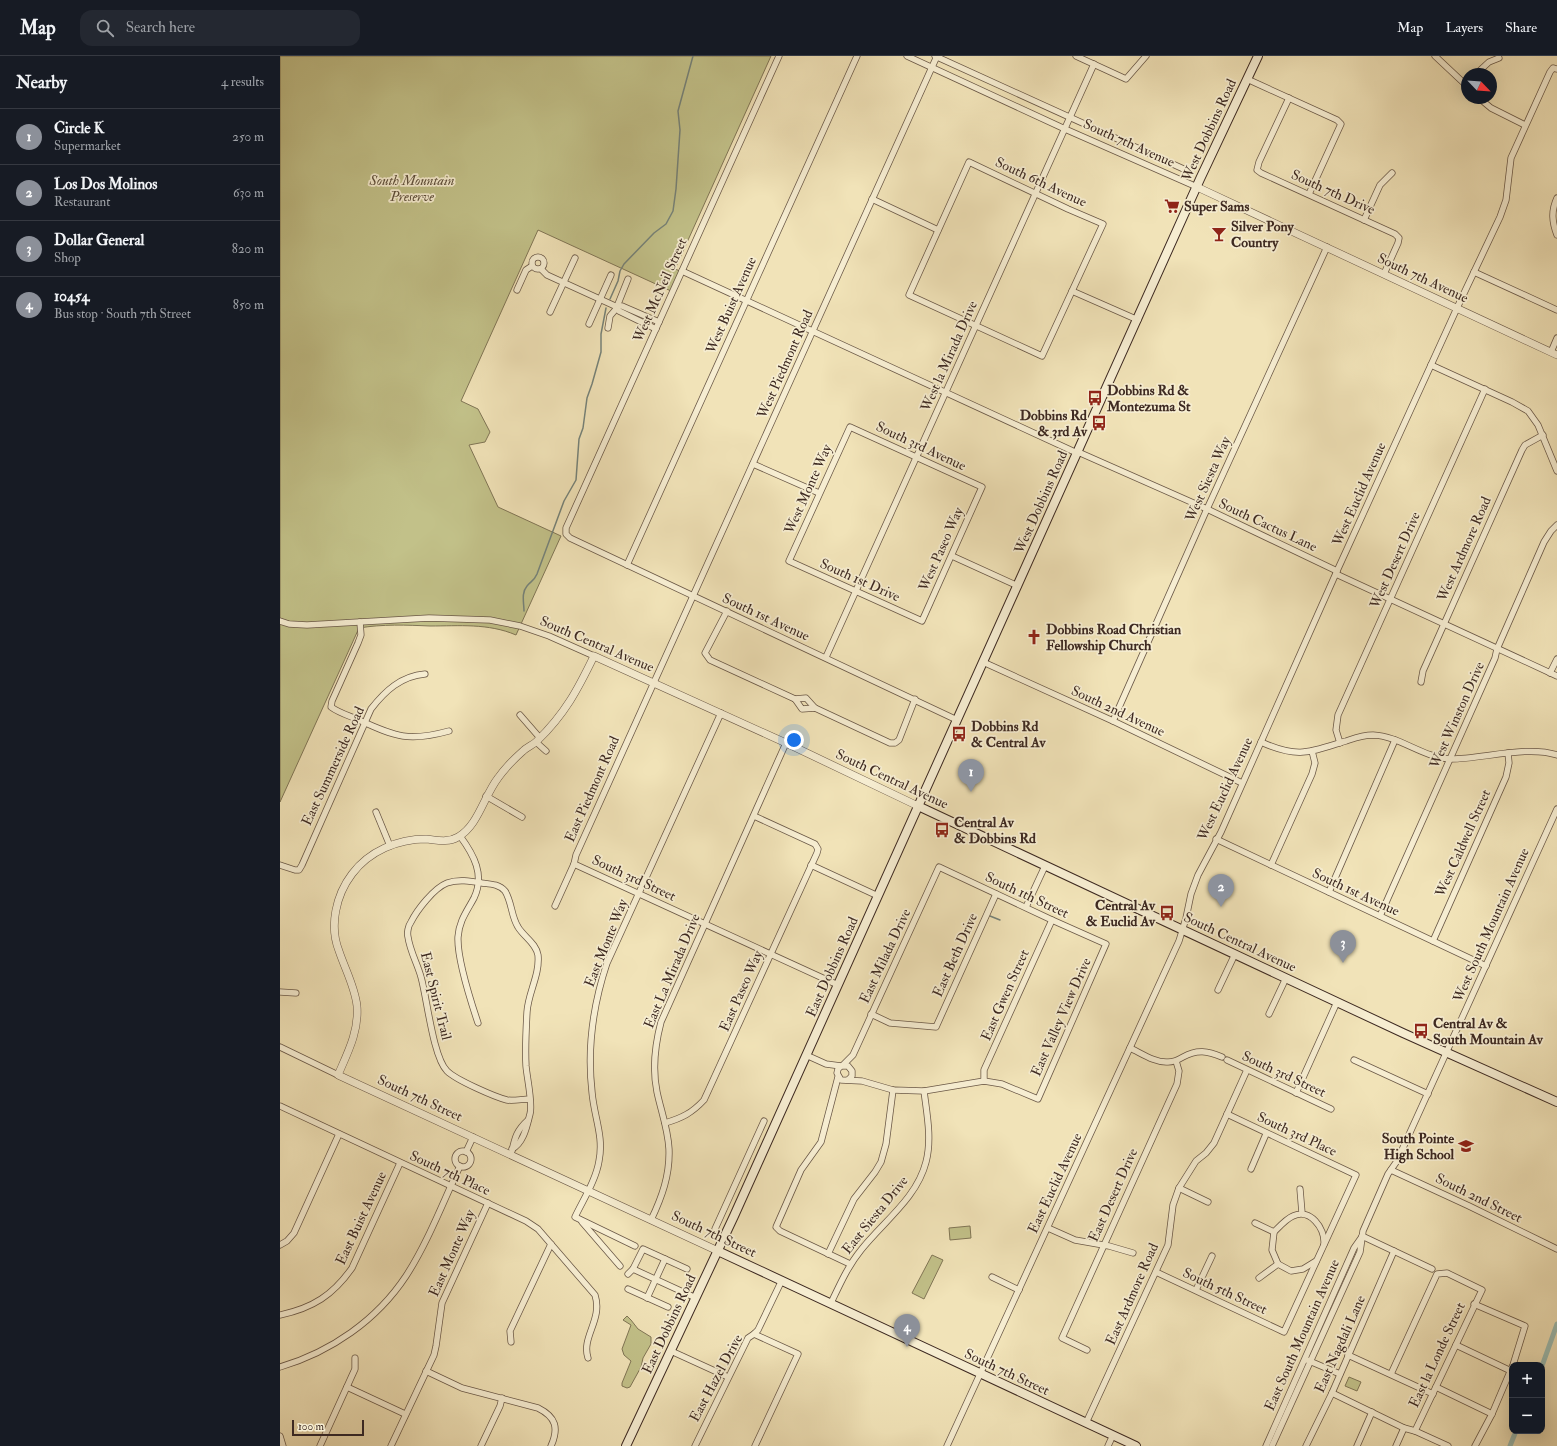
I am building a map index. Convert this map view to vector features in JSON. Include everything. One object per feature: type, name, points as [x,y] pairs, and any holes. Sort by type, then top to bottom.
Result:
[{"type":"main road","name":"West Dobbins Road","points":[[918,806],[1197,187],[1258,56]]},
{"type":"main road","name":"South Central Avenue","points":[[918,806],[1337,1002],[1557,1102]]},
{"type":"main road","name":"East Dobbins Road","points":[[627,1444],[718,1251],[918,806]]},
{"type":"main road","name":"South 7th Street","points":[[718,1251],[1136,1446]]},
{"type":"street","name":"West McNeil Street","points":[[566,534],[566,528],[779,56]]},
{"type":"street","name":"West Buist Avenue","points":[[627,565],[857,56]]},
{"type":"street","name":"South 7th Avenue","points":[[907,56],[1064,129],[1197,187],[1554,353]]},
{"type":"street","name":"South 7th Avenue","points":[[936,56],[1188,171]]},
{"type":"street","name":"West Piedmont Road","points":[[654,682],[813,332],[936,56]]},
{"type":"street","points":[[1076,56],[1126,79],[1146,56]]},
{"type":"street","points":[[1435,56],[1461,79]]},
{"type":"street","points":[[1482,68],[1489,62],[1499,58]]},
{"type":"street","name":"West la Mirada Drive","points":[[826,657],[1094,64]]},
{"type":"street","name":"West Euclid Avenue","points":[[1183,930],[1193,888],[1216,839],[1221,832],[1337,572],[1504,208],[1511,158],[1550,72],[1555,68]]},
{"type":"street","points":[[1247,79],[1337,120],[1341,124],[1309,194]]},
{"type":"street","name":"South 7th Drive","points":[[1288,98],[1259,162],[1257,170],[1395,234],[1399,238],[1398,243],[1384,274]]},
{"type":"street","points":[[1487,104],[1491,108],[1526,125]]},
{"type":"street","name":"South 6th Avenue","points":[[938,230],[969,162],[1103,224],[1072,291]]},
{"type":"street","points":[[1364,220],[1380,184],[1392,173]]},
{"type":"street","points":[[872,198],[938,230],[909,295],[976,326],[1042,356],[1072,291],[1138,320]]},
{"type":"street","points":[[1557,198],[1554,204],[1552,224],[1557,235]]},
{"type":"street","name":"West Siesta Way","points":[[1114,721],[1207,509],[1327,247]]},
{"type":"street","points":[[517,290],[526,270],[532,266],[533,259],[540,257],[545,263],[541,269]]},
{"type":"street","points":[[550,312],[575,258]]},
{"type":"street","points":[[532,266],[536,270],[541,269],[547,275],[600,299],[656,329]]},
{"type":"street","name":"South Cactus Lane","points":[[682,271],[945,393],[1207,509],[1337,572]]},
{"type":"street","points":[[1474,272],[1557,310]]},
{"type":"street","points":[[589,324],[611,275]]},
{"type":"street","points":[[608,328],[610,316],[616,307],[628,279]]},
{"type":"street","points":[[616,307],[622,306],[659,322]]},
{"type":"street","points":[[1554,353],[1557,338]]},
{"type":"street","points":[[1431,365],[1485,389],[1528,411],[1543,435],[1557,471]]},
{"type":"street","name":"West Desert Drive","points":[[1340,743],[1336,730],[1338,715],[1485,389]]},
{"type":"street","name":"South 3rd Avenue","points":[[850,427],[982,487]]},
{"type":"street","name":"West Monte Way","points":[[789,561],[850,427]]},
{"type":"street","name":"West Ardmore Road","points":[[1421,682],[1423,671],[1522,450],[1525,445],[1543,435]]},
{"type":"street","points":[[753,464],[819,493]]},
{"type":"street","name":"West Paseo Way","points":[[922,621],[982,487]]},
{"type":"street","name":"West Winston Drive","points":[[1380,916],[1495,658],[1497,649],[1544,542],[1557,525]]},
{"type":"street","name":"South 1st Avenue","points":[[566,534],[570,538],[826,657],[957,720]]},
{"type":"street","points":[[952,556],[1018,586]]},
{"type":"street","name":"South 1st Drive","points":[[789,561],[922,621]]},
{"type":"street","points":[[1337,572],[1390,599],[1557,676]]},
{"type":"street","points":[[727,611],[705,653],[710,660],[795,699],[806,698],[815,708],[890,743],[895,743],[898,740],[915,699]]},
{"type":"street","name":"South Central Avenue","points":[[280,621],[289,624],[307,625],[429,618],[490,620],[520,626],[549,636],[654,682],[918,806]]},
{"type":"street","points":[[360,622],[361,635],[332,701],[331,707],[388,733],[408,737],[425,736],[449,731]]},
{"type":"street","points":[[338,1075],[353,1041],[357,1027],[355,994],[336,943],[334,921],[344,886],[352,873],[375,852],[408,840],[445,841],[460,836],[470,829],[486,796],[497,778],[524,751],[538,740],[570,703],[594,656]]},
{"type":"street","points":[[1550,673],[1557,659]]},
{"type":"street","name":"South 2nd Avenue","points":[[983,662],[1114,721],[1242,783]]},
{"type":"street","name":"East Summerside Road","points":[[280,865],[299,870],[371,709],[394,685],[415,675],[425,674]]},
{"type":"street","name":"East Piedmont Road","points":[[555,906],[574,864],[579,848],[654,682]]},
{"type":"street","points":[[795,699],[802,709],[815,708]]},
{"type":"street","name":"East Monte Way","points":[[581,1220],[575,1217],[599,1162],[601,1139],[591,1090],[590,1054],[597,994],[607,963],[721,713]]},
{"type":"street","points":[[520,715],[546,751]]},
{"type":"street","points":[[1261,742],[1283,750],[1296,752],[1312,751],[1362,736],[1373,735],[1395,740],[1432,755],[1450,759],[1540,752],[1557,755]]},
{"type":"street","points":[[1329,892],[1395,740]]},
{"type":"street","name":"East La Mirada Drive","points":[[651,1220],[664,1190],[667,1177],[669,1149],[665,1123],[654,1076],[656,1041],[661,1022],[786,744]]},
{"type":"street","points":[[1271,865],[1312,774],[1315,763],[1312,751]]},
{"type":"street","name":"West Caldwell Street","points":[[1433,941],[1506,777],[1509,763],[1508,754]]},
{"type":"street","points":[[486,796],[522,817]]},
{"type":"street","name":"West South Mountain Avenue","points":[[1447,1052],[1557,809]]},
{"type":"street","points":[[376,812],[390,846]]},
{"type":"street","name":"East Paseo Way","points":[[665,1123],[684,1117],[695,1110],[704,1100],[818,849],[815,844],[754,816]]},
{"type":"street","points":[[460,836],[472,853],[477,865],[478,882],[474,898],[461,922],[458,944],[478,1023]]},
{"type":"street","name":"South 1st Avenue","points":[[1216,839],[1486,966]]},
{"type":"street","name":"South 3rd Street","points":[[574,864],[838,985]]},
{"type":"street","points":[[811,865],[878,896]]},
{"type":"street","points":[[1026,908],[1045,866]]},
{"type":"street","name":"South 1th Street","points":[[939,867],[1106,944]]},
{"type":"street","name":"East Milada Drive","points":[[852,1069],[853,1055],[939,867]]},
{"type":"street","name":"East Spirit Trail","points":[[478,882],[464,880],[447,883],[437,889],[422,905],[409,924],[407,936],[422,978],[435,1044],[440,1060],[447,1071],[458,1079],[501,1098],[509,1100],[530,1098]]},
{"type":"street","points":[[478,882],[495,884],[504,890],[509,899],[518,927],[533,945],[538,955],[535,978],[527,1009],[526,1063],[531,1112],[527,1128],[522,1139],[511,1152]]},
{"type":"street","name":"East Beth Drive","points":[[871,1014],[890,1023],[936,1027],[996,894]]},
{"type":"street","name":"East Gwen Street","points":[[984,1082],[984,1070],[1052,920]]},
{"type":"street","name":"East Euclid Avenue","points":[[947,1446],[1183,930]]},
{"type":"street","name":"East Valley View Drive","points":[[984,1082],[1002,1084],[1038,1099],[1106,944]]},
{"type":"street","points":[[1218,990],[1235,954]]},
{"type":"street","points":[[1269,1014],[1286,978]]},
{"type":"street","points":[[280,992],[296,993]]},
{"type":"street","points":[[1296,1093],[1337,1002]]},
{"type":"street","points":[[1130,1048],[1164,1062],[1176,1061],[1198,1051],[1197,1045]]},
{"type":"street","name":"South 7th Street","points":[[280,1047],[473,1137],[511,1152],[718,1251]]},
{"type":"street","name":"South 3rd Street","points":[[1198,1051],[1207,1051],[1224,1058],[1331,1109]]},
{"type":"street","name":"East South Mountain Avenue","points":[[1266,1446],[1360,1252],[1365,1226],[1391,1170],[1397,1161],[1447,1052]]},
{"type":"street","points":[[806,1055],[826,1064],[848,1066],[862,1081]]},
{"type":"street","name":"East Milada Drive","points":[[842,1065],[853,1055]]},
{"type":"street","points":[[1354,1060],[1428,1094]]},
{"type":"street","name":"East Desert Drive","points":[[1087,1350],[1062,1338],[1177,1084],[1179,1071],[1176,1061]]},
{"type":"street","points":[[826,1064],[838,1076],[846,1080],[862,1081],[893,1090],[924,1092],[984,1082]]},
{"type":"street","points":[[842,1065],[837,1071],[838,1076],[835,1093],[830,1106],[821,1142],[801,1170],[776,1227],[780,1231],[850,1264]]},
{"type":"street","points":[[835,1093],[846,1080],[852,1076],[852,1069]]},
{"type":"street","name":"East Ardmore Road","points":[[1086,1423],[1168,1245],[1173,1205],[1179,1188],[1196,1161],[1206,1153],[1214,1143],[1248,1070]]},
{"type":"street","points":[[828,1254],[854,1199],[881,1162],[886,1144],[893,1090]]},
{"type":"street","name":"East Siesta Drive","points":[[831,1303],[850,1264],[909,1196],[922,1174],[928,1153],[929,1130],[924,1092]]},
{"type":"street","name":"South 7th Place","points":[[280,1106],[526,1221],[538,1229],[595,1295],[597,1311],[587,1344],[586,1351],[588,1358]]},
{"type":"street","name":"South 3rd Place","points":[[1227,1114],[1266,1134],[1356,1175],[1324,1246]]},
{"type":"street","points":[[715,1229],[764,1121]]},
{"type":"street","points":[[280,1245],[287,1241],[294,1233],[339,1134]]},
{"type":"street","points":[[758,1134],[769,1138]]},
{"type":"street","points":[[1251,1169],[1266,1134]]},
{"type":"street","points":[[466,1152],[473,1137]]},
{"type":"street","points":[[461,1151],[466,1152],[470,1156],[470,1162],[466,1166],[460,1166],[455,1160],[456,1155],[461,1151]]},
{"type":"street","name":"East Buist Avenue","points":[[280,1315],[304,1308],[322,1300],[345,1278],[352,1268],[400,1163]]},
{"type":"street","points":[[280,1367],[294,1363],[332,1345],[356,1330],[380,1309],[406,1276],[418,1255],[460,1166]]},
{"type":"street","name":"South 2nd Street","points":[[1391,1170],[1557,1249]]},
{"type":"street","points":[[1179,1188],[1208,1202]]},
{"type":"street","points":[[1300,1189],[1302,1213]]},
{"type":"street","name":"East Monte Way","points":[[391,1446],[436,1346],[438,1319],[442,1303],[488,1204]]},
{"type":"street","points":[[722,1213],[733,1218]]},
{"type":"street","points":[[1302,1213],[1313,1218],[1319,1226],[1323,1234],[1324,1246],[1317,1260],[1303,1269],[1291,1271],[1278,1264],[1272,1250],[1274,1232],[1286,1220],[1302,1213]]},
{"type":"street","points":[[581,1220],[635,1246]]},
{"type":"street","points":[[581,1220],[620,1266]]},
{"type":"street","points":[[1255,1224],[1274,1232]]},
{"type":"street","points":[[1048,1228],[1075,1240],[1133,1252]]},
{"type":"street","points":[[1362,1236],[1432,1269]]},
{"type":"street","points":[[511,1342],[510,1331],[551,1244]]},
{"type":"street","points":[[628,1274],[633,1269],[643,1249],[687,1269]]},
{"type":"street","name":"East Nagdali Lane","points":[[1306,1446],[1332,1393],[1394,1251]]},
{"type":"street","points":[[1196,1290],[1212,1256]]},
{"type":"street","points":[[647,1298],[665,1258]]},
{"type":"street","name":"South 5th Street","points":[[1156,1272],[1284,1332],[1317,1260]]},
{"type":"street","points":[[1259,1278],[1278,1264]]},
{"type":"street","points":[[633,1269],[696,1298]]},
{"type":"street","name":"East la Londe Street","points":[[1390,1374],[1437,1274],[1447,1273],[1482,1290],[1474,1304],[1415,1431]]},
{"type":"street","points":[[992,1277],[1019,1290]]},
{"type":"street","name":"East Hazel Drive","points":[[695,1446],[748,1338],[754,1334],[782,1280]]},
{"type":"street","points":[[628,1289],[668,1307]]},
{"type":"street","points":[[1474,1304],[1525,1326],[1514,1362]]},
{"type":"street","points":[[754,1334],[798,1354],[755,1446]]},
{"type":"street","points":[[1456,1345],[1509,1367]]},
{"type":"street","points":[[671,1351],[728,1377]]},
{"type":"street","points":[[1348,1355],[1433,1394]]},
{"type":"street","points":[[320,1446],[355,1369],[355,1358]]},
{"type":"street","points":[[1308,1360],[1340,1374]]},
{"type":"street","name":"East South Mountain Avenue","points":[[1272,1446],[1308,1360]]},
{"type":"street","points":[[426,1371],[462,1388],[545,1411],[552,1418],[556,1432],[551,1446]]},
{"type":"street","points":[[1475,1446],[1492,1414],[1509,1375]]},
{"type":"street","points":[[347,1387],[405,1414]]},
{"type":"street","points":[[1436,1387],[1492,1414]]},
{"type":"street","points":[[1332,1393],[1404,1428],[1415,1431],[1448,1446]]},
{"type":"street","points":[[481,1446],[500,1406],[502,1398]]},
{"type":"street","points":[[1357,1446],[1372,1412]]},
{"type":"street","points":[[1396,1446],[1404,1428]]},
{"type":"street","points":[[1108,1446],[1113,1435]]},
{"type":"street","points":[[280,1436],[283,1446]]},
{"type":"green space","name":"South Mountain Preserve","points":[[280,56],[771,56],[675,269],[680,271],[671,291],[538,230],[461,401],[478,409],[490,432],[485,442],[469,445],[498,507],[561,536],[516,635],[505,631],[473,626],[394,625],[359,628],[280,802]]},
{"type":"green space","points":[[970,1226],[971,1238],[950,1240],[949,1228]]},
{"type":"green space","points":[[932,1255],[943,1260],[924,1299],[912,1293]]},
{"type":"green space","points":[[627,1316],[638,1329],[651,1337],[651,1344],[643,1358],[641,1367],[630,1387],[627,1388],[622,1386],[622,1383],[631,1361],[624,1355],[622,1349],[631,1325],[623,1320]]},
{"type":"green space","points":[[1349,1377],[1361,1382],[1357,1391],[1345,1386]]},
{"type":"waterway","points":[[610,299],[624,264],[654,233],[666,224],[673,211],[680,130],[678,111],[693,56]]},
{"type":"waterway","points":[[524,611],[523,595],[525,589],[537,574],[564,501],[576,480],[579,439],[583,428],[587,398],[601,352],[601,334],[606,308]]},
{"type":"waterway","points":[[990,916],[1000,920]]},
{"type":"waterway","points":[[1543,1362],[1557,1324]]},
{"type":"waterway","points":[[1510,1446],[1515,1434]]},
{"type":"place","name":"Super Sams","points":[[1172,206]]},
{"type":"place","name":"Silver Pony Country","points":[[1219,234]]},
{"type":"place","name":"Dobbins Rd & Montezuma St","points":[[1095,398]]},
{"type":"place","name":"Dobbins Rd & 3rd Av","points":[[1099,423]]},
{"type":"place","name":"Dobbins Road Christian Fellowship Church","points":[[1034,637]]},
{"type":"place","name":"Dobbins Rd & Central Av","points":[[959,734]]},
{"type":"place","name":"Circle K","points":[[971,792]]},
{"type":"place","name":"Central Av & Dobbins Rd","points":[[942,830]]},
{"type":"place","name":"Los Dos Molinos","points":[[1221,907]]},
{"type":"place","name":"Central Av & Euclid Av","points":[[1167,913]]},
{"type":"place","name":"Dollar General","points":[[1343,963]]},
{"type":"place","name":"Central Av & South Mountain Av","points":[[1421,1031]]},
{"type":"place","name":"South Pointe High School","points":[[1466,1146]]},
{"type":"place","name":"10454","points":[[907,1347]]}]
